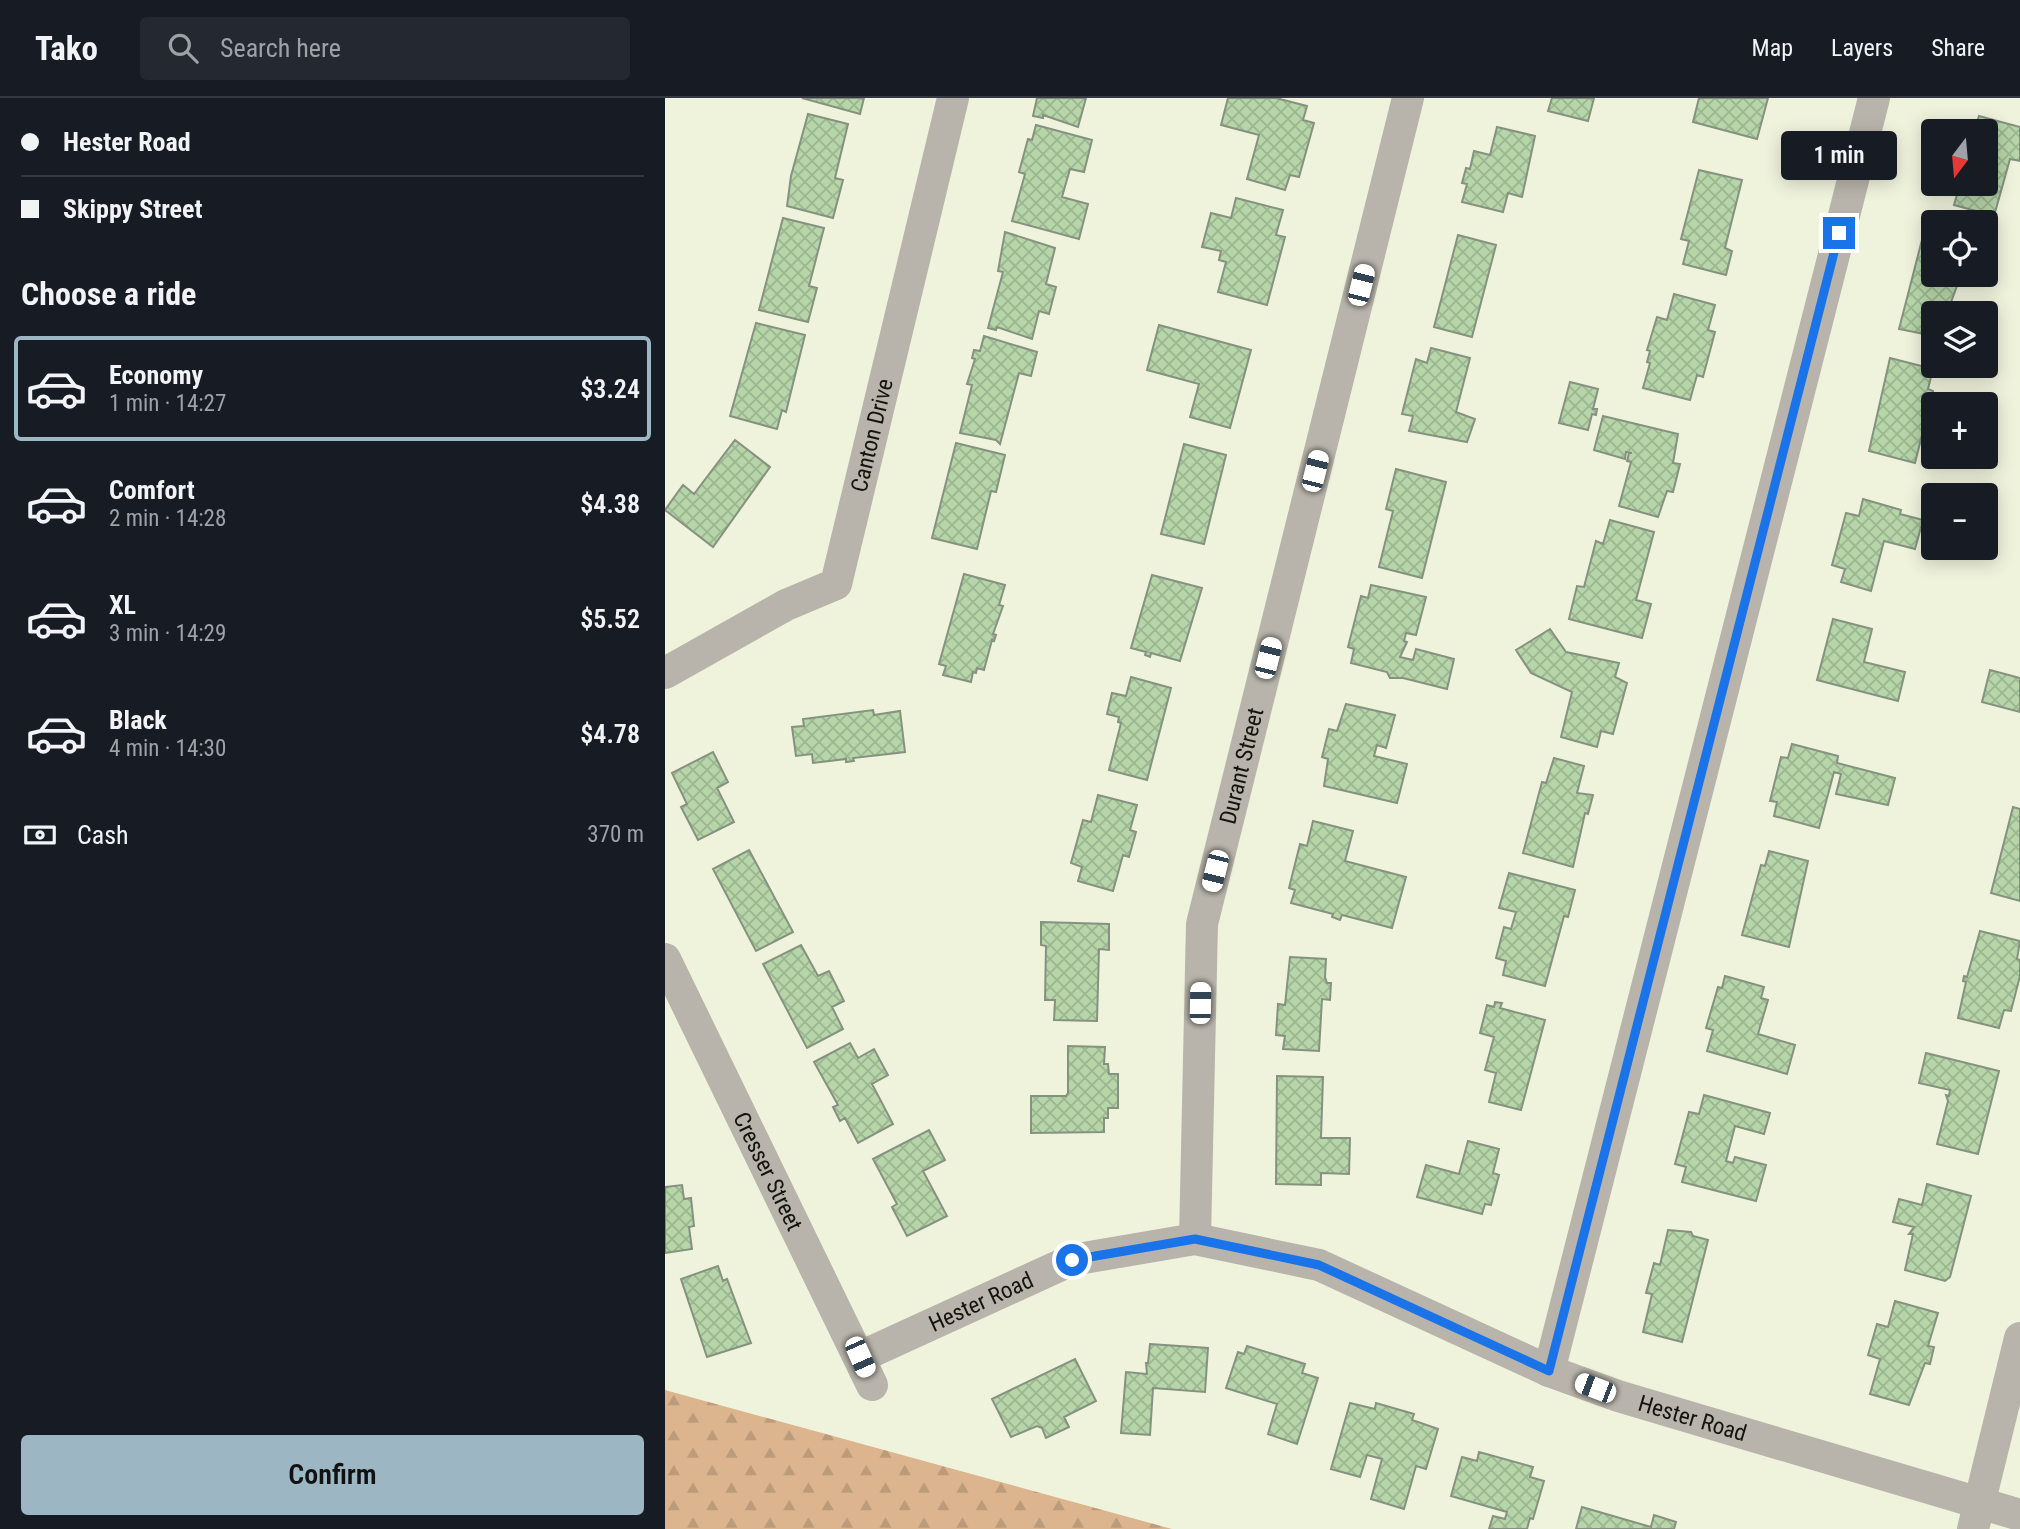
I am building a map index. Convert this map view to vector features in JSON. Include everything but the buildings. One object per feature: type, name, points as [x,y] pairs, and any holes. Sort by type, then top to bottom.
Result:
[{"type":"street","name":"Canton Drive","points":[[665,673],[786,605],[836,584],[953,98]]},
{"type":"street","name":"Durant Street","points":[[1195,1239],[1202,924],[1408,98]]},
{"type":"street","points":[[1549,1371],[1874,98]]},
{"type":"street","name":"Cresser Street","points":[[665,959],[866,1371]]},
{"type":"street","name":"Hester Road","points":[[866,1371],[1072,1260],[1195,1239],[1319,1265],[1549,1371],[1976,1516],[2020,1515]]},
{"type":"street","points":[[1976,1516],[2020,1338]]},
{"type":"green space","points":[[665,1390],[1172,1529],[665,1529]]},
{"type":"route","points":[[1072,1260],[1195,1239],[1319,1265],[1549,1371],[1839,233]]}]
